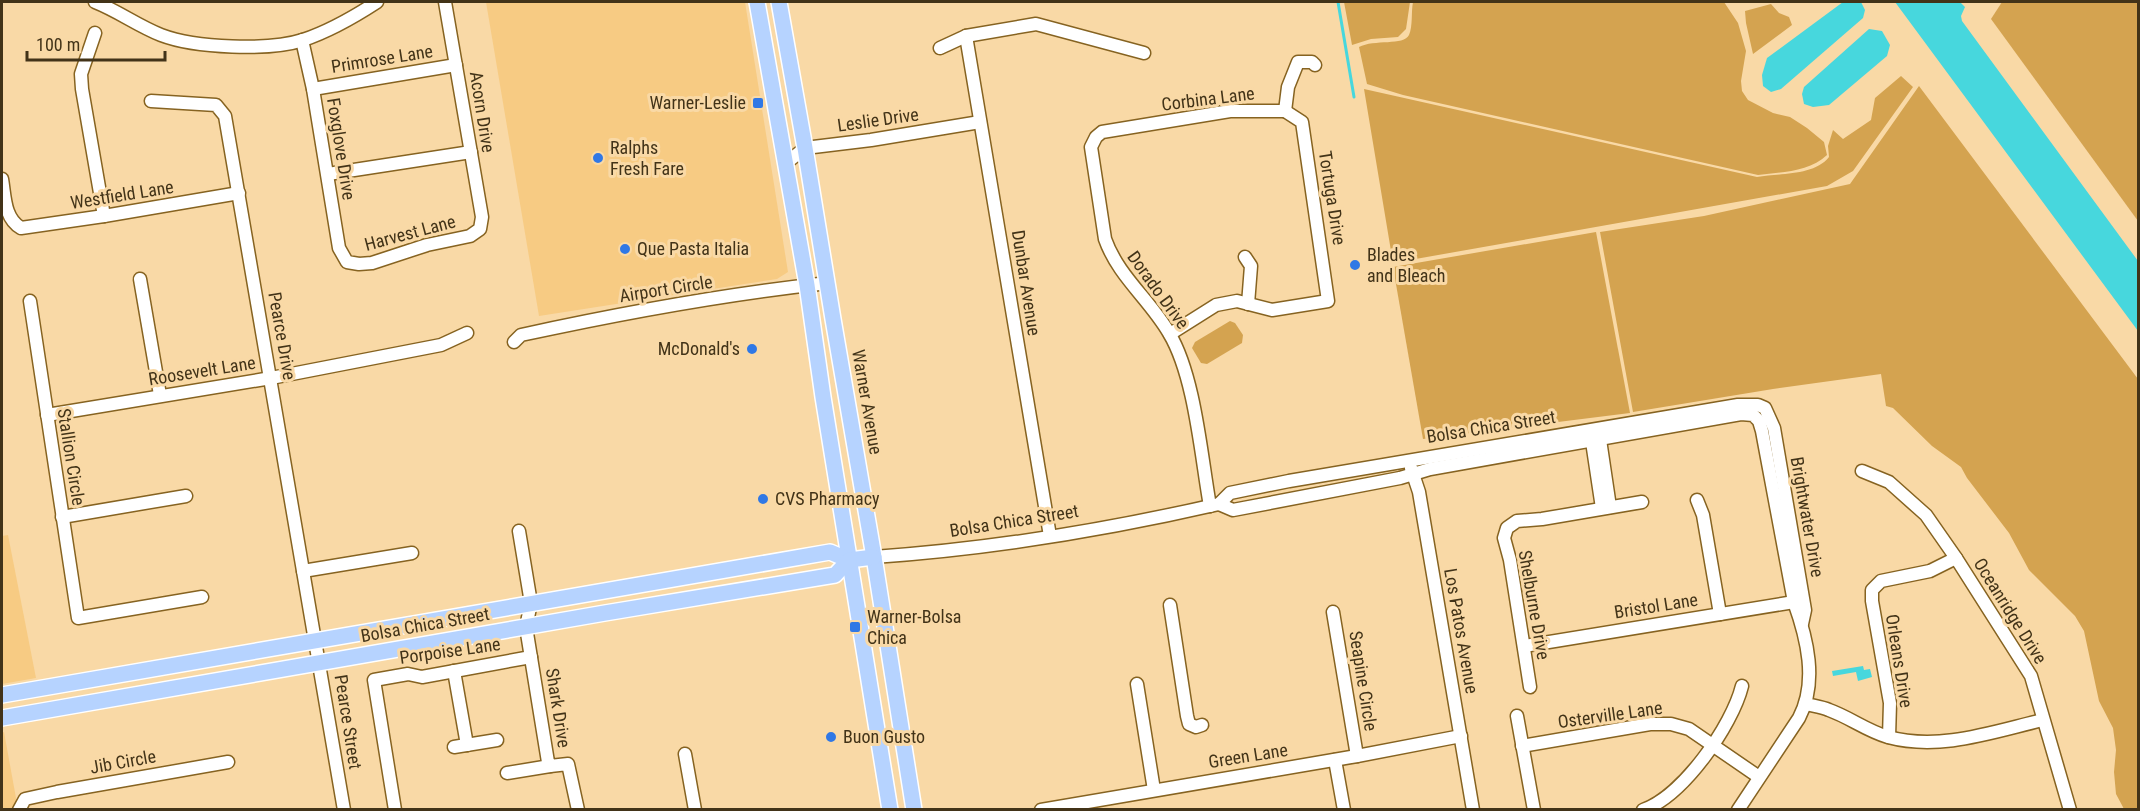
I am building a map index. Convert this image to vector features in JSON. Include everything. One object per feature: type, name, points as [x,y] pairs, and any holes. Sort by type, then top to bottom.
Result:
[{"type":"main road","points":[[758,2],[807,285],[890,810]]},
{"type":"main road","name":"Warner Avenue","points":[[778,2],[806,148],[915,810]]},
{"type":"main road","name":"Bolsa Chica Street","points":[[2,695],[830,552],[849,560],[874,557]]},
{"type":"main road","name":"Bolsa Chica Street","points":[[2,718],[655,604],[835,575],[849,560]]},
{"type":"main road","points":[[652,582],[655,604]]},
{"type":"street","points":[[95,2],[112,5],[162,35],[204,45],[262,45],[302,40],[342,24],[377,2]]},
{"type":"street","name":"Acorn Drive","points":[[446,2],[482,218],[480,229]]},
{"type":"street","points":[[940,48],[966,36],[1036,24],[1144,53]]},
{"type":"street","points":[[95,33],[81,74],[104,216]]},
{"type":"street","name":"Dunbar Avenue","points":[[966,36],[1050,537]]},
{"type":"street","name":"Foxglove Drive","points":[[302,40],[313,89],[339,248],[347,262]]},
{"type":"street","points":[[1285,111],[1288,87],[1298,62],[1312,62],[1315,65]]},
{"type":"street","name":"Primrose Lane","points":[[313,89],[456,65]]},
{"type":"street","name":"Pearce Drive","points":[[151,101],[216,105],[225,116],[316,641]]},
{"type":"street","name":"Corbina Lane","points":[[1102,132],[1230,111],[1285,111]]},
{"type":"street","name":"Tortuga Drive","points":[[1248,304],[1272,310],[1328,301],[1302,122],[1285,111]]},
{"type":"street","name":"Leslie Drive","points":[[806,148],[980,122]]},
{"type":"street","name":"Dorado Drive","points":[[1102,132],[1093,142],[1091,153],[1106,239],[1119,269],[1156,313],[1170,334],[1182,360],[1214,505]]},
{"type":"street","points":[[785,164],[806,148]]},
{"type":"street","points":[[328,174],[471,152]]},
{"type":"street","name":"Westfield Lane","points":[[2,179],[8,212],[13,223],[21,228],[239,193]]},
{"type":"street","name":"Harvest Lane","points":[[347,262],[372,263],[427,245],[470,236],[480,229]]},
{"type":"street","points":[[1170,334],[1216,305],[1237,302],[1248,304],[1251,266],[1245,257]]},
{"type":"street","points":[[140,279],[160,395]]},
{"type":"street","name":"Airport Circle","points":[[514,342],[521,335],[586,321],[828,283]]},
{"type":"street","name":"Stallion Circle","points":[[30,301],[78,618],[202,597]]},
{"type":"street","name":"Roosevelt Lane","points":[[47,415],[271,378],[441,345],[467,333]]},
{"type":"street","name":"Bolsa Chica Street","points":[[874,557],[930,553],[1050,537],[1214,505],[1233,510],[1738,405],[1758,405],[1765,408],[1770,416]]},
{"type":"street","name":"Bolsa Chica Street","points":[[1214,505],[1230,493],[1408,460],[1746,414],[1753,415],[1759,421],[1762,431]]},
{"type":"street","name":"Brightwater Drive","points":[[1770,416],[1774,428],[1805,610],[1802,624]]},
{"type":"street","name":"Brightwater Drive","points":[[1738,810],[1806,704],[1809,692],[1809,669],[1802,624],[1794,602],[1762,431]]},
{"type":"street","points":[[1595,435],[1606,508],[1642,502]]},
{"type":"street","name":"Los Patos Avenue","points":[[1408,460],[1419,492],[1473,810]]},
{"type":"street","name":"Oceanridge Drive","points":[[1862,471],[1889,482],[1926,515],[2031,676],[2070,810]]},
{"type":"street","points":[[62,517],[186,496]]},
{"type":"street","points":[[1697,500],[1703,516],[1720,614]]},
{"type":"street","name":"Shelburne Drive","points":[[1530,687],[1510,560],[1504,538],[1507,528],[1516,521],[1606,508]]},
{"type":"street","points":[[519,531],[531,603],[526,627]]},
{"type":"street","points":[[303,572],[412,554]]},
{"type":"street","name":"Orleans Drive","points":[[1888,737],[1890,703],[1872,590],[1881,581],[1930,571],[1956,558]]},
{"type":"street","name":"Bristol Lane","points":[[1524,646],[1794,602]]},
{"type":"street","points":[[1170,604],[1189,724],[1196,727],[1202,725]]},
{"type":"street","name":"Seapine Circle","points":[[1333,612],[1357,756]]},
{"type":"street","name":"Shark Drive","points":[[526,627],[548,762],[550,766],[568,764],[578,810]]},
{"type":"street","name":"Pearce Street","points":[[316,641],[344,810]]},
{"type":"street","name":"Porpoise Lane","points":[[395,810],[374,681],[408,674],[422,677],[531,657]]},
{"type":"street","points":[[454,671],[467,745]]},
{"type":"street","points":[[1137,684],[1154,790]]},
{"type":"street","points":[[1643,810],[1661,802],[1676,790],[1712,744],[1737,703],[1742,686]]},
{"type":"street","points":[[1806,704],[1828,709],[1888,737],[1924,741],[1960,740],[2043,720]]},
{"type":"street","points":[[1517,716],[1534,810]]},
{"type":"street","name":"Osterville Lane","points":[[1522,746],[1661,724],[1689,729],[1760,777]]},
{"type":"street","name":"Green Lane","points":[[1041,810],[1461,736]]},
{"type":"street","points":[[454,747],[497,740]]},
{"type":"street","points":[[685,754],[695,810]]},
{"type":"street","points":[[1335,760],[1344,810]]},
{"type":"street","name":"Jib Circle","points":[[22,804],[57,792],[228,762]]},
{"type":"street","points":[[507,773],[550,766]]},
{"type":"street","points":[[1120,796],[1122,810]]},
{"type":"shaded area","points":[[486,2],[745,2],[788,272],[777,279],[539,316]]},
{"type":"shaded area","points":[[1344,2],[1410,2],[1406,29],[1398,37],[1371,39],[1352,45]]},
{"type":"shaded area","points":[[1413,2],[1724,2],[1738,23],[1746,51],[1741,81],[1742,91],[1748,100],[1773,113],[1790,117],[1807,128],[1824,142],[1827,155],[1804,168],[1758,175],[1403,95],[1367,84],[1359,47],[1372,43],[1395,42],[1406,38],[1411,27]]},
{"type":"shaded area","points":[[2002,2],[2138,2],[2138,221],[1991,19]]},
{"type":"shaded area","points":[[1771,4],[1779,13],[1789,17],[1792,25],[1753,54],[1745,11]]},
{"type":"shaded area","points":[[1901,76],[1913,87],[1853,171],[1827,186],[1393,263],[1364,89],[1757,177],[1806,171],[1823,163],[1829,157],[1828,146],[1833,130],[1843,139],[1871,120],[1875,98]]},
{"type":"shaded area","points":[[1919,86],[2138,379],[2138,809],[2124,809],[2116,794],[2114,772],[2116,750],[2113,728],[2099,701],[2084,631],[2075,616],[2029,570],[2009,533],[1961,467],[1932,446],[1893,408],[1886,406],[1881,374],[1633,412],[1600,232],[1704,216],[1850,184]]},
{"type":"shaded area","points":[[1596,232],[1630,413],[1423,439],[1393,267]]},
{"type":"shaded area","points":[[1230,321],[1235,323],[1243,335],[1242,343],[1207,364],[1201,363],[1192,348],[1195,342]]},
{"type":"shaded area","points":[[8,535],[36,678],[2,684],[2,536]]},
{"type":"shaded area","points":[[4,732],[18,809],[2,810],[2,733]]},
{"type":"water","points":[[1843,2],[1861,2],[1865,10],[1863,18],[1781,89],[1771,92],[1763,86],[1762,75],[1767,58]]},
{"type":"water","points":[[1895,2],[1960,2],[1965,7],[1961,16],[1962,21],[2138,261],[2138,331]]},
{"type":"water","points":[[1869,29],[1882,31],[1890,45],[1887,56],[1829,105],[1813,107],[1804,104],[1802,94],[1804,87]]},
{"type":"water","points":[[1863,666],[1864,670],[1870,669],[1872,677],[1858,681],[1856,672],[1833,676],[1832,671]]},
{"type":"waterway","points":[[1338,2],[1354,97]]},
{"type":"place","name":"Warner-Leslie","points":[[758,103]]},
{"type":"place","name":"Ralphs Fresh Fare","points":[[598,158]]},
{"type":"place","name":"Que Pasta Italia","points":[[625,249]]},
{"type":"place","name":"Blades and Bleach","points":[[1355,265]]},
{"type":"place","name":"McDonald's","points":[[752,349]]},
{"type":"place","name":"CVS Pharmacy","points":[[763,499]]},
{"type":"place","name":"Warner-Bolsa Chica","points":[[855,627]]},
{"type":"place","name":"Buon Gusto","points":[[831,737]]}]
